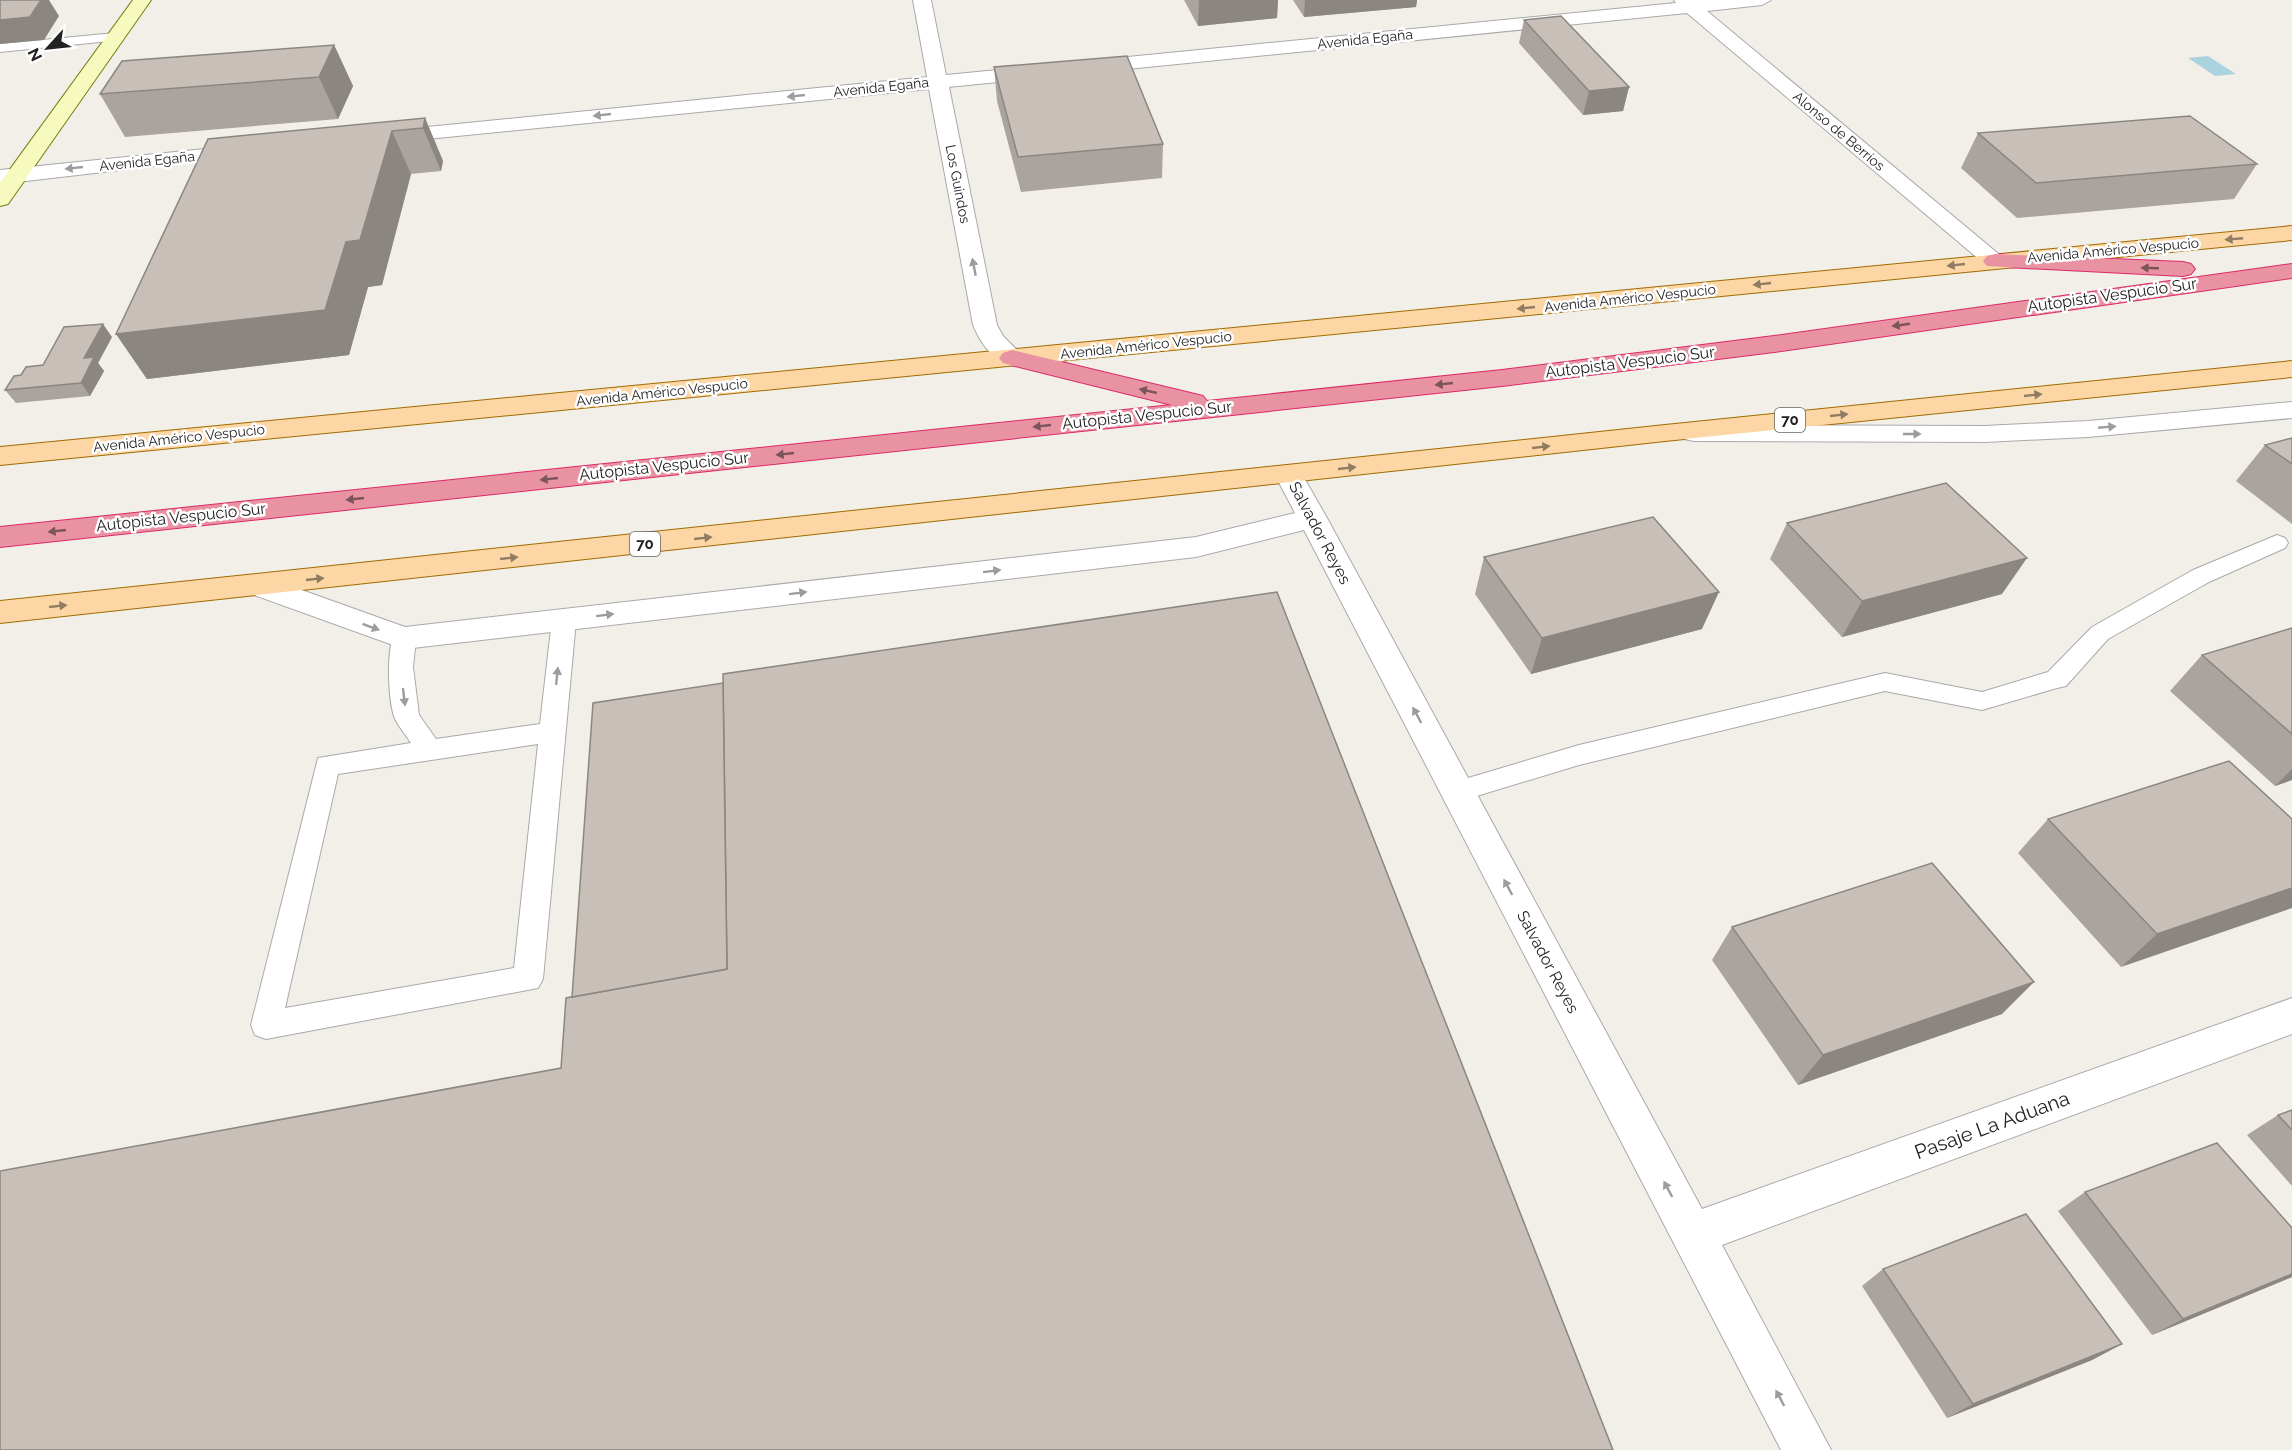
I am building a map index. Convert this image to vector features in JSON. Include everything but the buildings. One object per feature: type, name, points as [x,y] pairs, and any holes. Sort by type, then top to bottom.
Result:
[{"type":"highway","points":[[1995,261],[2282,272]]},
{"type":"highway","name":"Autopista Vespucio Sur","points":[[0,537],[1502,378],[1774,344],[2282,272]]},
{"type":"highway","points":[[1012,358],[1154,393],[1226,407]]},
{"type":"main road","points":[[0,199],[9,175],[142,0]]},
{"type":"main road","name":"Avenida Américo Vespucio","points":[[0,456],[2292,233]]},
{"type":"main road","name":"70","points":[[0,612],[1665,433],[2292,369]]},
{"type":"street","name":"Los Guindos","points":[[922,0],[985,325],[992,340],[1012,358]]},
{"type":"street","name":"Avenida Egaña","points":[[369,139],[1687,4],[1762,0]]},
{"type":"street","name":"Alonso de Berríos","points":[[1687,4],[1995,261]]},
{"type":"street","name":"Avenida Egaña","points":[[9,175],[262,150]]},
{"type":"street","points":[[1665,433],[1984,434],[2088,429],[2292,410]]},
{"type":"street","name":"Salvador Reyes","points":[[1289,475],[1808,1450]]},
{"type":"street","points":[[257,585],[404,638],[1196,547],[1313,518]]},
{"type":"street","name":"Pasaje La Aduana","points":[[1692,1234],[2292,1016]]},
{"type":"lane","points":[[0,48],[115,37]]},
{"type":"lane","points":[[1457,791],[1579,755],[1885,682],[1982,701],[2057,679],[2100,633],[2201,576],[2277,543]]},
{"type":"lane","points":[[552,732],[327,765],[266,1025],[528,979],[564,620]]},
{"type":"lane","points":[[404,638],[401,667],[407,717],[430,750]]},
{"type":"water","points":[[2208,56],[2236,74],[2215,76],[2188,58]]}]
